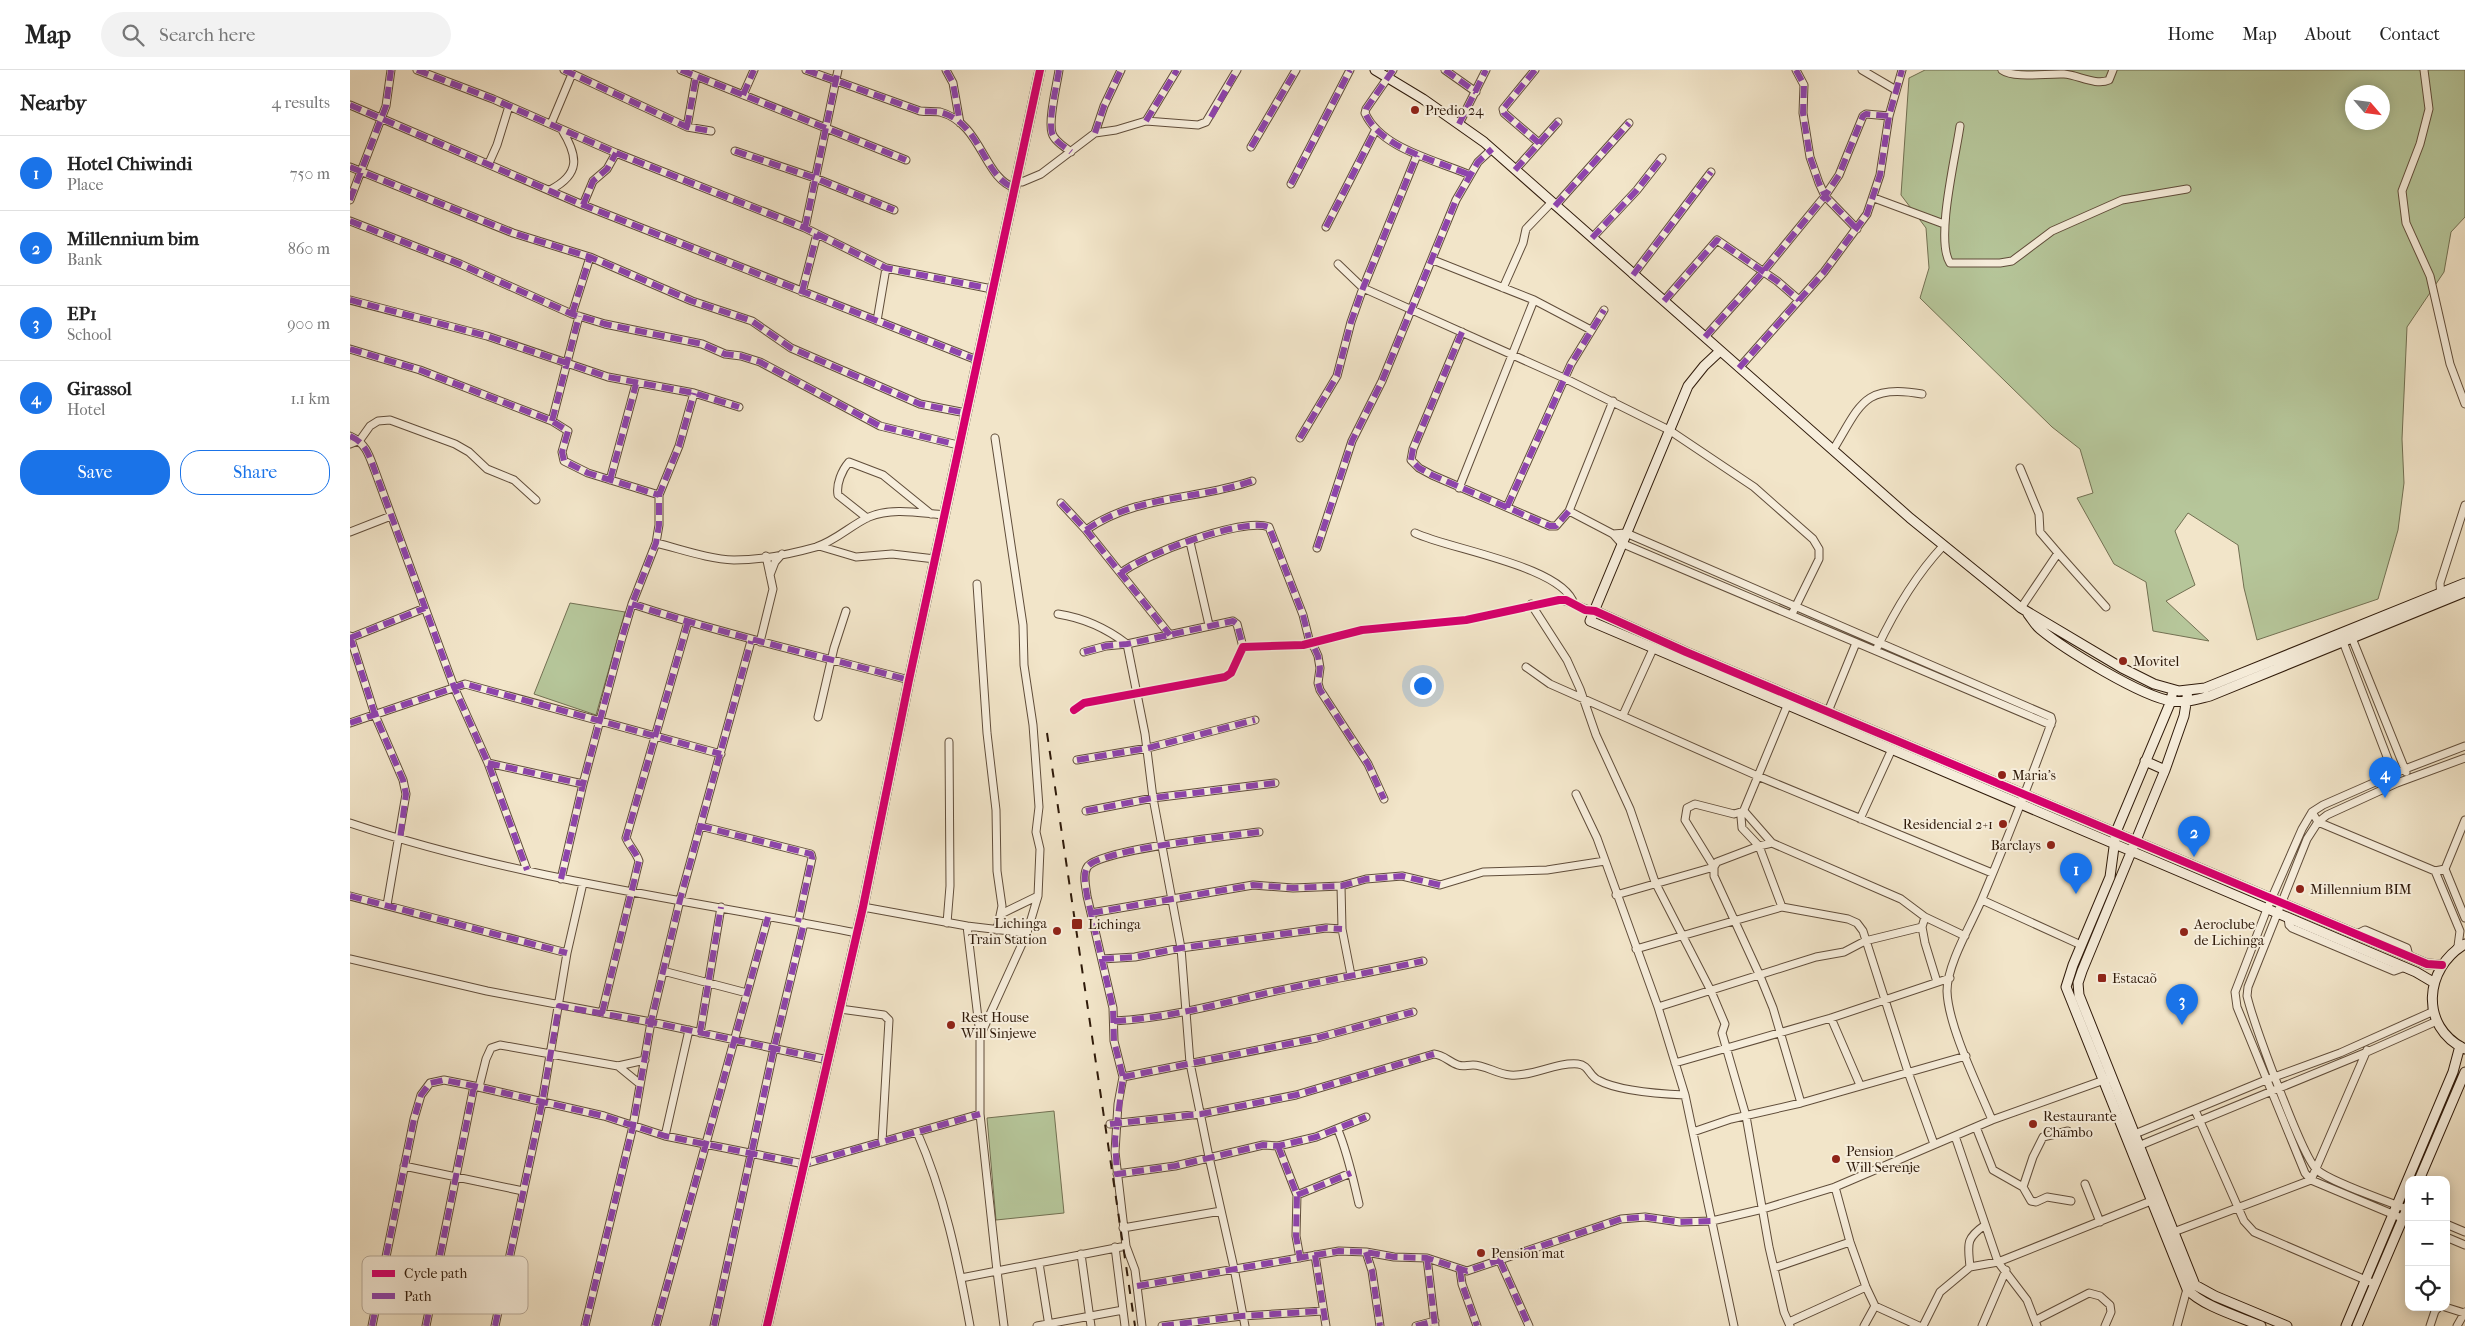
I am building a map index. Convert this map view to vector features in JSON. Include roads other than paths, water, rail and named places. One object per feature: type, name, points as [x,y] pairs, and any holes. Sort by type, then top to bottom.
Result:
[{"type":"street","points":[[350,200],[386,106],[392,70]]},
{"type":"street","points":[[417,70],[509,106],[616,153],[805,228],[886,268],[992,289]]},
{"type":"street","points":[[564,70],[687,127],[711,131]]},
{"type":"street","points":[[681,70],[826,126],[906,160]]},
{"type":"street","points":[[743,95],[754,70]]},
{"type":"street","points":[[806,70],[920,111],[939,112],[960,123],[980,144],[992,170],[1006,185],[1015,185],[1040,174],[1095,133],[1116,130],[1146,121],[1198,125],[1206,122],[1237,70]]},
{"type":"street","points":[[805,228],[838,70]]},
{"type":"street","points":[[946,70],[954,83],[960,123]]},
{"type":"street","points":[[767,1326],[863,907],[958,445],[1040,70]]},
{"type":"street","points":[[1059,70],[1053,106],[1052,133],[1058,142],[1071,152]]},
{"type":"street","points":[[1095,133],[1104,106],[1121,70]]},
{"type":"street","points":[[1146,121],[1177,70]]},
{"type":"street","points":[[1251,147],[1296,70]]},
{"type":"street","points":[[1291,184],[1350,70]]},
{"type":"street","points":[[1375,70],[1390,74],[1492,149],[1943,546],[2024,611],[2122,668],[2154,684],[2173,690],[2188,691],[2232,682]]},
{"type":"street","points":[[1445,70],[1476,92]]},
{"type":"street","points":[[1459,124],[1486,70]]},
{"type":"street","points":[[1534,70],[1503,109],[1504,113],[1539,142]]},
{"type":"street","points":[[1796,70],[1804,84],[1802,114],[1810,157],[1825,196],[1857,229]]},
{"type":"street","points":[[1862,70],[1896,90]]},
{"type":"street","points":[[1739,368],[1799,300],[1867,214],[1874,198],[1880,175],[1889,116],[1902,70]]},
{"type":"street","points":[[2002,70],[2010,74],[2064,74],[2103,83],[2109,80],[2114,70]]},
{"type":"street","points":[[2424,70],[2429,109],[2420,144],[2402,191],[2406,223],[2430,276],[2456,382],[2465,404]]},
{"type":"street","points":[[551,124],[572,74]]},
{"type":"street","points":[[1390,74],[1365,113],[1375,131],[1417,155],[1470,174]]},
{"type":"street","points":[[687,127],[696,77]]},
{"type":"street","points":[[350,105],[381,120],[489,163],[583,205],[977,360]]},
{"type":"street","points":[[489,163],[497,145],[509,106]]},
{"type":"street","points":[[1705,337],[1762,273],[1825,196],[1839,175],[1864,116],[1866,114],[1889,116]]},
{"type":"street","points":[[1515,170],[1558,122]]},
{"type":"street","points":[[1503,288],[1523,243],[1526,229],[1553,204],[1629,123]]},
{"type":"street","points":[[1960,126],[1944,224],[1946,257],[1950,263],[2000,263],[2012,261],[2052,230],[2122,200],[2187,189]]},
{"type":"street","points":[[550,190],[566,180],[574,159],[574,150],[562,129]]},
{"type":"street","points":[[1326,227],[1375,131]]},
{"type":"street","points":[[1317,548],[1352,442],[1382,381],[1456,200],[1470,174],[1492,149]]},
{"type":"street","points":[[736,152],[815,178],[894,210]]},
{"type":"street","points":[[583,205],[593,181],[607,169],[616,153]]},
{"type":"street","points":[[1300,438],[1337,376],[1351,322],[1363,288],[1417,155]]},
{"type":"street","points":[[1592,238],[1637,190],[1662,158]]},
{"type":"street","points":[[350,167],[513,233],[590,257],[692,301],[752,321],[791,348],[920,404],[966,413]]},
{"type":"street","points":[[1634,275],[1711,172]]},
{"type":"street","points":[[1874,198],[1944,224]]},
{"type":"street","points":[[350,221],[460,264],[575,315],[605,324],[702,344],[725,354],[741,356],[760,362],[880,426],[958,445]]},
{"type":"street","points":[[802,292],[818,234]]},
{"type":"street","points":[[1664,301],[1717,240],[1762,273],[1777,281],[1799,300]]},
{"type":"street","points":[[552,421],[568,366],[575,315],[590,257]]},
{"type":"street","points":[[1433,260],[1534,300],[1591,330]]},
{"type":"street","points":[[1338,264],[1363,288],[1564,378],[1669,430],[1754,487],[1813,539],[1819,549],[1820,559],[1792,614]]},
{"type":"street","points":[[877,321],[886,268]]},
{"type":"street","points":[[350,300],[487,336],[568,366],[636,384],[694,394],[739,408]]},
{"type":"street","points":[[1459,488],[1534,300]]},
{"type":"street","points":[[1507,507],[1564,378],[1604,310]]},
{"type":"street","points":[[1462,332],[1413,450],[1411,460],[1419,468],[1459,488],[1550,526],[1556,526],[1569,511],[1613,401]]},
{"type":"street","points":[[350,349],[420,370],[552,421],[568,431],[562,452],[564,461],[588,473],[659,495]]},
{"type":"street","points":[[1590,621],[1688,386],[1704,366],[1720,351]]},
{"type":"street","points":[[2456,382],[2465,383]]},
{"type":"street","points":[[610,480],[636,384]]},
{"type":"street","points":[[1833,450],[1861,405],[1870,396],[1886,392],[1906,391],[1922,394]]},
{"type":"street","points":[[561,878],[583,784],[632,604],[656,543],[659,525],[659,495],[679,446],[694,394]]},
{"type":"street","points":[[350,444],[360,440],[370,426],[378,421],[390,420],[405,424],[455,444],[469,452],[488,469],[514,480],[536,500]]},
{"type":"street","points":[[350,436],[360,440],[369,455],[454,687],[488,763],[527,870]]},
{"type":"street","points":[[980,1035],[1027,933],[1038,896],[1040,849],[1036,832],[1038,807],[1033,725],[1024,665],[1022,616],[995,438]]},
{"type":"street","points":[[867,518],[838,495],[837,489],[841,475],[850,462],[883,475],[930,514]]},
{"type":"street","points":[[2020,468],[2039,514],[2040,532],[2106,607]]},
{"type":"street","points":[[1086,530],[1102,518],[1122,509],[1224,491],[1252,482]]},
{"type":"street","points":[[1061,503],[1086,530],[1170,635]]},
{"type":"street","points":[[2441,597],[2440,584],[2465,505]]},
{"type":"street","points":[[656,543],[734,560],[782,554],[819,546],[844,534],[867,518],[882,513],[900,511],[944,515]]},
{"type":"street","points":[[1569,511],[1613,534],[1621,543],[2051,725]]},
{"type":"street","points":[[350,532],[392,516]]},
{"type":"street","points":[[1121,573],[1131,564],[1151,555],[1212,533],[1234,528],[1265,525],[1269,527],[1303,615],[1310,643],[1314,647],[1320,668],[1318,683],[1320,690],[1368,764],[1384,799]]},
{"type":"street","points":[[1415,533],[1444,544],[1484,553],[1534,572],[1562,588],[1569,594],[1574,604]]},
{"type":"street","points":[[1613,534],[1626,533],[2049,716],[2052,721],[2051,725],[1982,900],[1964,936],[1947,988],[1949,1006],[1966,1056],[1992,1120]]},
{"type":"street","points":[[1190,542],[1209,625]]},
{"type":"street","points":[[819,546],[856,557],[892,554],[935,559]]},
{"type":"street","points":[[1875,652],[1910,589],[1928,562],[1943,546]]},
{"type":"street","points":[[2024,611],[2058,553]]},
{"type":"street","points":[[770,575],[775,562],[782,554]]},
{"type":"street","points":[[760,642],[772,597],[766,556]]},
{"type":"street","points":[[2024,611],[2038,628],[2082,657],[2140,691],[2171,701],[2187,702],[2441,597],[2465,582]]},
{"type":"street","points":[[977,584],[987,733],[996,810],[1001,914],[997,930]]},
{"type":"street","points":[[2441,597],[2465,592]]},
{"type":"street","points":[[1244,647],[1310,643],[1362,630],[1466,620],[1531,604],[1559,600],[1574,604],[1585,610],[1595,610],[1739,674],[2428,964],[2442,965]]},
{"type":"street","points":[[632,604],[751,641],[832,659],[909,680]]},
{"type":"street","points":[[1531,604],[1567,660],[1584,698],[1596,735],[1618,780],[1655,882],[1725,1024],[1722,1033],[1746,1116],[1774,1268],[1784,1312],[1789,1324],[1866,1287]]},
{"type":"street","points":[[387,905],[400,839],[406,794],[403,780],[375,715],[350,637],[425,608]]},
{"type":"street","points":[[1585,610],[1590,621],[1653,649],[2346,942],[2367,955]]},
{"type":"street","points":[[818,717],[846,611]]},
{"type":"street","points":[[1058,614],[1074,616],[1100,627],[1127,644],[1148,748],[1153,798],[1181,948],[1190,1063],[1208,1157],[1234,1268],[1245,1326]]},
{"type":"street","points":[[1825,629],[1828,621]]},
{"type":"street","points":[[602,1012],[639,861],[637,853],[630,846],[626,838],[688,622]]},
{"type":"street","points":[[1074,710],[1084,703],[1225,677],[1231,673],[1244,647],[1236,622],[1209,625],[1170,635],[1127,644],[1106,646],[1084,652]]},
{"type":"street","points":[[2351,635],[2408,779]]},
{"type":"street","points":[[2342,639],[2397,783]]},
{"type":"street","points":[[586,1326],[633,1126],[651,1022],[680,900],[751,641]]},
{"type":"street","points":[[1823,721],[1856,644]]},
{"type":"street","points":[[2082,657],[2087,647]]},
{"type":"street","points":[[1623,715],[1653,649]]},
{"type":"street","points":[[1526,667],[1550,684],[1760,777],[1992,873]]},
{"type":"street","points":[[2117,677],[2122,668]]},
{"type":"street","points":[[1735,684],[1739,674]]},
{"type":"street","points":[[350,724],[454,687],[475,684],[721,754]]},
{"type":"street","points":[[2173,690],[2171,701],[2144,761],[2116,832],[2110,877],[2081,945],[2066,987],[2107,1079],[2135,1134],[2188,1289],[2192,1295],[2222,1304],[2267,1322],[2287,1326]]},
{"type":"street","points":[[2188,691],[2187,702],[2165,770],[2130,851],[2078,983],[2083,1009],[2125,1138],[2152,1201],[2195,1285],[2222,1304],[2261,1326]]},
{"type":"street","points":[[1782,907],[1759,846],[1742,828],[1741,817],[1760,777],[1787,706]]},
{"type":"street","points":[[2369,710],[2378,706]]},
{"type":"street","points":[[1077,760],[1148,748],[1255,720]]},
{"type":"street","points":[[947,923],[950,858],[949,742]]},
{"type":"street","points":[[2405,1220],[2311,1180],[2305,1173],[2236,1007],[2235,997],[2237,982],[2267,909],[2302,829],[2312,812],[2323,805],[2405,769],[2464,746],[2465,754]]},
{"type":"street","points":[[1860,819],[1892,749]]},
{"type":"street","points":[[1915,759],[1920,750]]},
{"type":"street","points":[[2405,1207],[2323,1175],[2316,1169],[2307,1155],[2280,1088],[2247,996],[2248,987],[2308,840],[2318,822],[2327,815],[2397,783],[2465,758]]},
{"type":"street","points":[[2144,761],[2165,770]]},
{"type":"street","points":[[488,763],[583,784]]},
{"type":"street","points":[[1976,785],[1979,775]]},
{"type":"street","points":[[1086,811],[1153,798],[1275,783]]},
{"type":"street","points":[[1576,794],[1597,838],[1658,1007],[1685,1095],[1734,1326]]},
{"type":"street","points":[[1744,811],[1734,814],[1695,804],[1687,808],[1685,820],[1714,867],[1714,876],[1760,976],[1780,1033],[1801,1104]]},
{"type":"street","points":[[1744,811],[1772,843],[1901,899],[1925,917],[1964,936]]},
{"type":"street","points":[[2312,812],[2318,822],[2436,871],[2445,869]]},
{"type":"street","points":[[2454,916],[2464,915],[2445,869],[2465,820]]},
{"type":"street","points":[[350,822],[400,839],[583,883],[722,907],[857,934]]},
{"type":"street","points":[[700,826],[811,854],[812,858],[801,922],[753,1154],[714,1326]]},
{"type":"street","points":[[1142,1326],[1135,1270],[1126,1246],[1123,1228],[1113,1124],[1123,1077],[1114,1041],[1114,1021],[1084,878],[1087,868],[1096,860],[1161,844],[1259,832]]},
{"type":"street","points":[[1616,895],[1655,882],[1714,867],[1717,862],[1772,843]]},
{"type":"street","points":[[1091,913],[1253,885],[1293,888],[1341,886],[1366,879],[1402,876],[1440,886],[1483,872],[1546,870],[1605,861]]},
{"type":"street","points":[[2198,880],[2203,868]]},
{"type":"street","points":[[2346,1326],[2463,1048],[2443,1031],[2434,1011],[2433,982],[2442,965],[2458,946],[2460,931],[2436,871]]},
{"type":"street","points":[[510,1256],[542,1103],[567,953],[583,883]]},
{"type":"street","points":[[1341,886],[1342,929],[1351,975]]},
{"type":"street","points":[[350,896],[567,953]]},
{"type":"street","points":[[1001,914],[1038,896]]},
{"type":"street","points":[[1982,900],[2081,945]]},
{"type":"street","points":[[700,1032],[722,907]]},
{"type":"street","points":[[863,907],[947,923],[1027,933]]},
{"type":"street","points":[[1636,949],[1734,919],[1782,907],[1857,923],[1865,941],[1934,1144]]},
{"type":"street","points":[[656,1326],[768,917]]},
{"type":"street","points":[[1925,917],[1922,927],[1937,982]]},
{"type":"street","points":[[2288,918],[2292,928],[2405,967],[2433,982]]},
{"type":"street","points":[[967,926],[980,1035],[980,1114],[996,1271],[1004,1326]]},
{"type":"street","points":[[1658,1007],[1816,958],[1844,952],[1865,941],[1922,927]]},
{"type":"street","points":[[1102,960],[1135,957],[1181,948],[1326,928],[1342,929]]},
{"type":"street","points":[[2346,942],[2354,932]]},
{"type":"street","points":[[2454,951],[2465,944]]},
{"type":"street","points":[[350,958],[559,1006],[602,1012],[828,1060]]},
{"type":"street","points":[[1114,1021],[1185,1012],[1233,1003],[1351,975],[1423,961]]},
{"type":"street","points":[[663,971],[748,993]]},
{"type":"street","points":[[1675,1063],[1727,1050],[1831,1018],[1950,978]]},
{"type":"street","points":[[840,1009],[884,1015],[889,1020],[882,1142]]},
{"type":"street","points":[[2125,1138],[2365,1042],[2434,1011]]},
{"type":"street","points":[[1123,1077],[1360,1028],[1413,1012]]},
{"type":"street","points":[[1831,1018],[1860,1085]]},
{"type":"street","points":[[2130,1149],[2438,1021]]},
{"type":"street","points":[[665,1136],[689,1030]]},
{"type":"street","points":[[2170,1234],[2311,1180],[2367,1052],[2365,1042]]},
{"type":"street","points":[[441,1256],[476,1087],[491,1048],[500,1045],[618,1066],[645,1060]]},
{"type":"street","points":[[1113,1124],[1201,1114],[1296,1095],[1434,1054],[1441,1055],[1456,1064],[1472,1065],[1509,1075],[1525,1075],[1578,1064],[1587,1067],[1596,1080],[1604,1083],[1649,1093],[1685,1095]]},
{"type":"street","points":[[1693,1132],[1731,1118],[1801,1104],[1860,1085],[1966,1056]]},
{"type":"street","points":[[618,1066],[640,1084]]},
{"type":"street","points":[[2421,1176],[2465,1072]]},
{"type":"street","points":[[1137,1286],[1339,1251],[1366,1252],[1394,1257],[1427,1258],[1467,1271],[1500,1262],[1621,1219],[1645,1217],[1680,1222],[1712,1221],[1763,1209],[1835,1187],[1992,1120],[2107,1079]]},
{"type":"street","points":[[386,1256],[404,1166],[421,1095],[430,1083],[444,1080],[604,1116],[665,1136],[804,1164],[980,1114]]},
{"type":"street","points":[[2195,1110],[2238,1209],[2244,1221],[2254,1232],[2376,1284]]},
{"type":"street","points":[[1117,1174],[1144,1172],[1263,1145],[1278,1146],[1338,1130],[1366,1117]]},
{"type":"street","points":[[1976,1127],[1993,1170],[2023,1187],[2032,1201],[2036,1202],[2047,1197],[2071,1201]]},
{"type":"street","points":[[1338,1130],[1349,1155],[1351,1173],[1359,1204]]},
{"type":"street","points":[[2023,1187],[2033,1157],[2043,1137],[2068,1131]]},
{"type":"street","points":[[917,1132],[937,1181],[961,1278],[970,1326]]},
{"type":"street","points":[[1955,1136],[1998,1262],[2006,1270],[2027,1300],[2036,1323],[2089,1293],[2100,1296],[2110,1305],[2111,1312],[2104,1326]]},
{"type":"street","points":[[1278,1146],[1297,1195],[1296,1236],[1300,1258]]},
{"type":"street","points":[[404,1166],[523,1191]]},
{"type":"street","points":[[1297,1195],[1351,1173]]},
{"type":"street","points":[[2085,1184],[2100,1222]]},
{"type":"street","points":[[1835,1187],[1850,1242],[1875,1306],[1921,1326],[1940,1292],[1970,1267],[1998,1262],[2152,1201]]},
{"type":"street","points":[[1123,1228],[1221,1211]]},
{"type":"street","points":[[2357,1326],[2406,1221]]},
{"type":"street","points":[[1970,1267],[1969,1239],[1986,1225]]},
{"type":"street","points":[[2450,1226],[2463,1231],[2456,1241]]},
{"type":"street","points":[[2450,1239],[2465,1245]]},
{"type":"street","points":[[1774,1268],[1850,1242]]},
{"type":"street","points":[[961,1278],[1126,1246]]},
{"type":"street","points":[[1116,1247],[1125,1326]]},
{"type":"street","points":[[1366,1252],[1372,1270],[1380,1326]]},
{"type":"street","points":[[1081,1254],[1091,1326]]},
{"type":"street","points":[[1315,1255],[1326,1326]]},
{"type":"street","points":[[1416,1326],[1435,1324],[1427,1258]]},
{"type":"street","points":[[1500,1262],[1529,1326]]},
{"type":"street","points":[[1039,1263],[1048,1324]]},
{"type":"street","points":[[1460,1270],[1462,1284],[1477,1326]]},
{"type":"street","points":[[1982,1326],[2006,1270]]},
{"type":"street","points":[[2177,1326],[2188,1289]]},
{"type":"street","points":[[1864,1326],[1875,1306]]},
{"type":"street","points":[[2450,1309],[2464,1313],[2457,1326]]},
{"type":"street","points":[[1037,1326],[1123,1310]]},
{"type":"street","points":[[1162,1326],[1242,1316],[1323,1311]]},
{"type":"street","points":[[2430,1326],[2435,1311]]},
{"type":"railway","points":[[1047,733],[1135,1326]]},
{"type":"place","name":"Predio 24","points":[[1415,110]]},
{"type":"place","name":"Movitel","points":[[2123,661]]},
{"type":"place","name":"Maria's","points":[[2002,775]]},
{"type":"place","name":"Girassol","points":[[2385,798]]},
{"type":"place","name":"Residencial 2+1","points":[[2003,824]]},
{"type":"place","name":"Barclays","points":[[2051,845]]},
{"type":"place","name":"Millennium bim","points":[[2194,857]]},
{"type":"place","name":"Millennium BIM","points":[[2300,889]]},
{"type":"place","name":"Hotel Chiwindi","points":[[2076,894]]},
{"type":"place","name":"Lichinga","points":[[1077,924]]},
{"type":"place","name":"Lichinga Train Station","points":[[1057,931]]},
{"type":"place","name":"Aeroclube de Lichinga","points":[[2184,932]]},
{"type":"place","name":"Estacaõ","points":[[2102,978]]},
{"type":"place","name":"Rest House Will Sinjewe","points":[[951,1025]]},
{"type":"place","name":"EP1","points":[[2182,1025]]},
{"type":"place","name":"Restaurante Chambo","points":[[2033,1124]]},
{"type":"place","name":"Pension Will Serenje","points":[[1836,1159]]},
{"type":"place","name":"Pension mat","points":[[1481,1253]]}]
